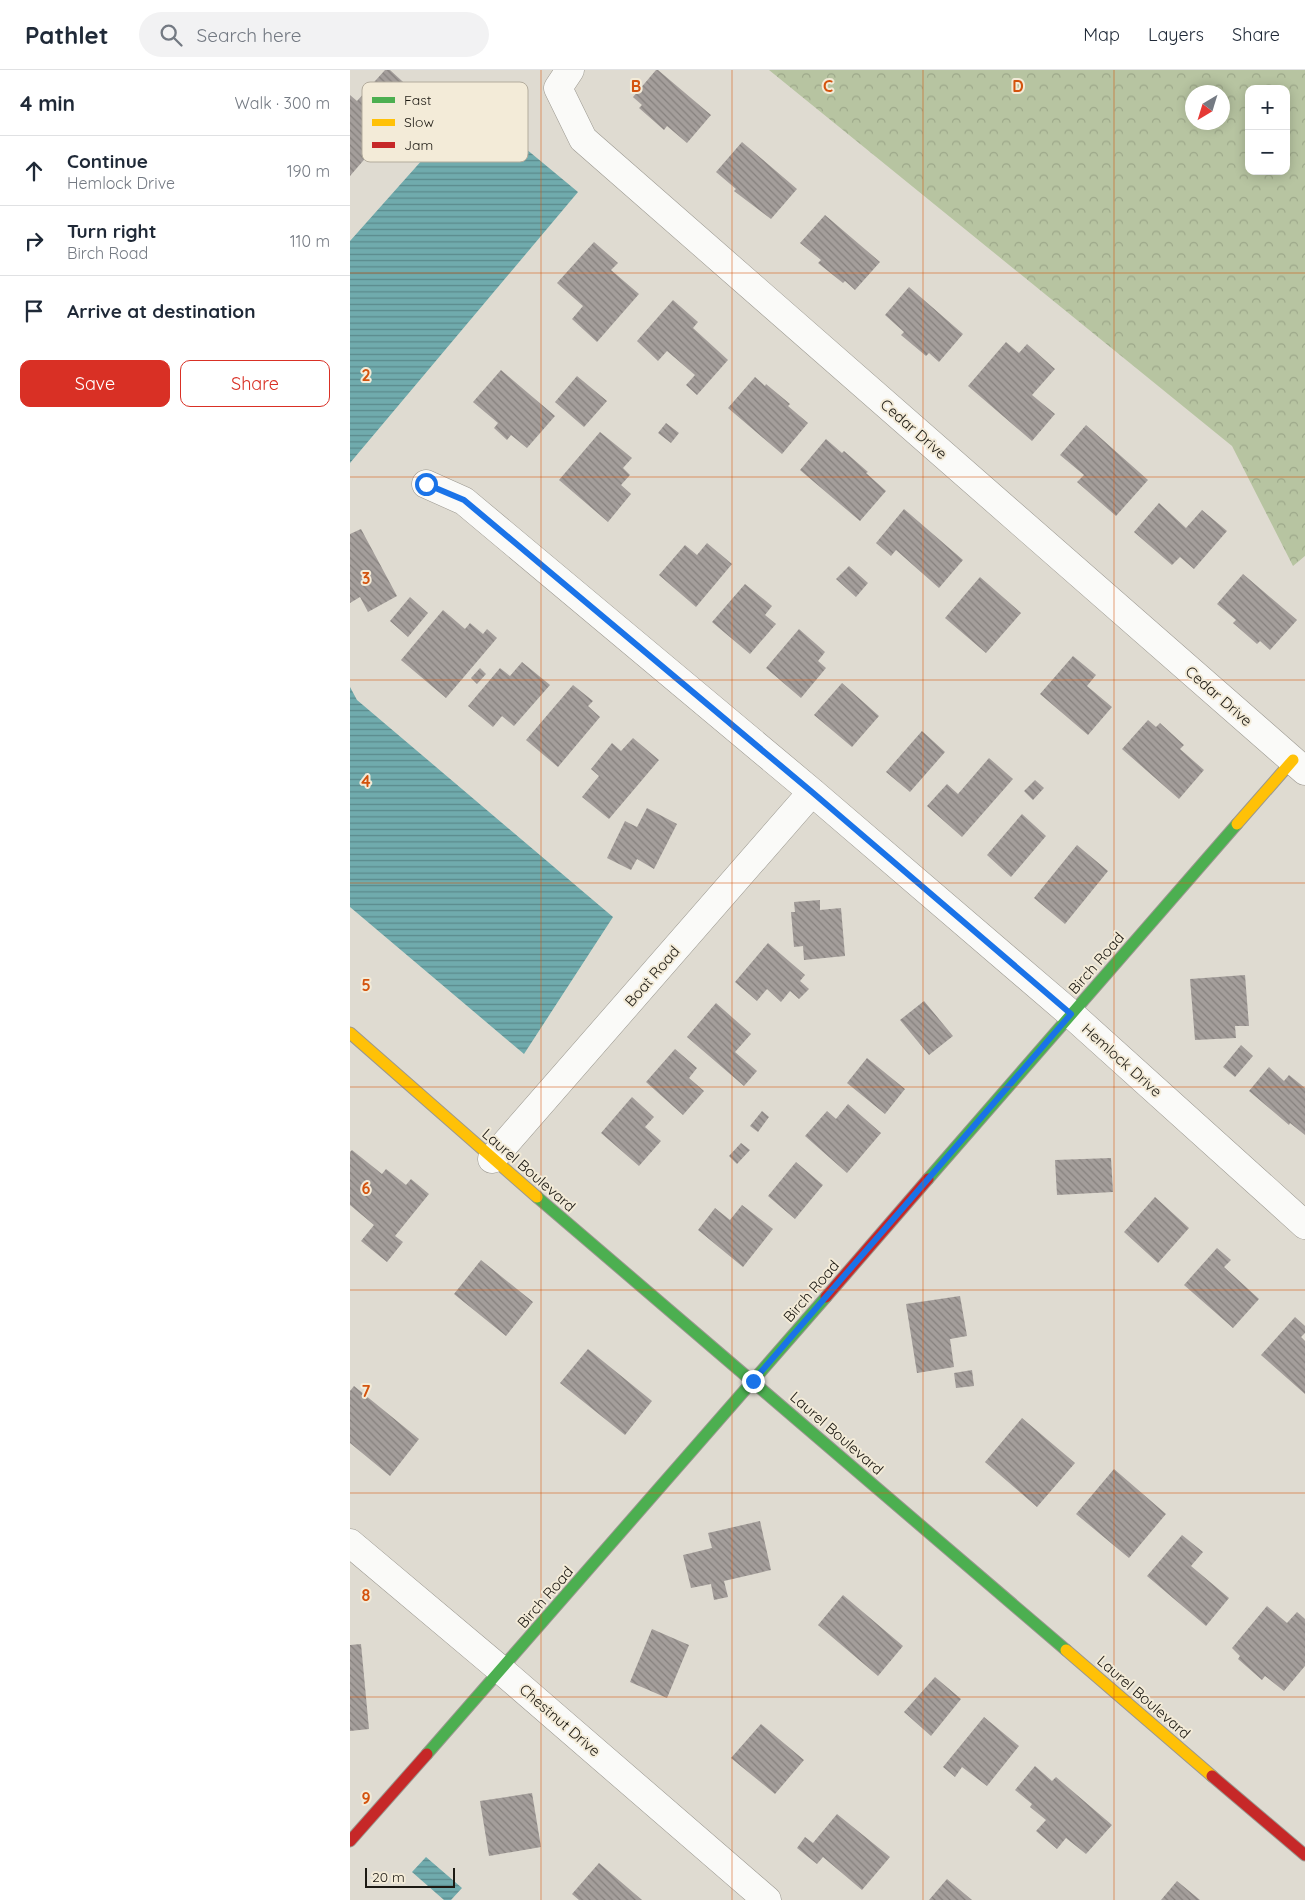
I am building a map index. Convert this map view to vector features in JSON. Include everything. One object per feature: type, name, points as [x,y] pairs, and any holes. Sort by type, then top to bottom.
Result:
[{"type":"street","name":"Cedar Drive","points":[[570,70],[558,88],[583,139],[1299,766]]},
{"type":"street","name":"Hemlock Drive","points":[[426,484],[464,500],[812,792],[1071,1014],[1305,1225]]},
{"type":"street","name":"Birch Road","points":[[350,1841],[1071,1014],[1299,766]]},
{"type":"street","name":"Boat Road","points":[[492,1159],[812,792]]},
{"type":"street","name":"Laurel Boulevard","points":[[350,1033],[492,1159],[1305,1855]]},
{"type":"street","name":"Chestnut Drive","points":[[350,1543],[501,1670],[767,1900]]},
{"type":"green space","points":[[769,70],[1305,70],[1305,556],[1293,566],[1232,446]]},
{"type":"water","points":[[528,150],[578,192],[350,463],[350,241],[420,162],[528,162]]},
{"type":"water","points":[[350,687],[357,700],[613,917],[524,1054],[350,907]]},
{"type":"water","points":[[426,1857],[462,1888],[451,1900],[444,1900],[412,1872]]},
{"type":"building","points":[[385,70],[390,70],[403,82],[374,82]]},
{"type":"building","points":[[656,70],[711,115],[687,143],[667,126],[664,130],[639,108],[642,105],[633,97]]},
{"type":"building","points":[[350,95],[357,101],[362,95],[362,162],[350,176]]},
{"type":"building","points":[[742,142],[797,189],[771,219],[734,191],[736,189],[716,172]]},
{"type":"building","points":[[825,215],[880,262],[855,290],[818,263],[821,260],[800,243]]},
{"type":"building","points":[[594,242],[618,263],[611,270],[639,294],[597,342],[572,319],[583,306],[557,283]]},
{"type":"building","points":[[909,287],[963,334],[939,362],[929,353],[926,356],[901,335],[904,332],[885,315]]},
{"type":"building","points":[[673,300],[698,322],[693,328],[728,360],[697,395],[686,385],[695,375],[667,351],[658,361],[637,341]]},
{"type":"building","points":[[1006,342],[1019,353],[1027,344],[1055,369],[1032,395],[1055,414],[1032,441],[968,386]]},
{"type":"building","points":[[501,370],[555,416],[527,448],[511,435],[507,440],[494,428],[498,423],[473,402]]},
{"type":"building","points":[[577,376],[607,401],[584,427],[555,402]]},
{"type":"building","points":[[755,377],[790,404],[788,406],[808,423],[782,454],[728,408]]},
{"type":"building","points":[[666,423],[679,433],[671,443],[658,433]]},
{"type":"building","points":[[1086,425],[1148,480],[1116,516],[1077,482],[1084,475],[1060,455]]},
{"type":"building","points":[[600,432],[632,458],[623,468],[630,475],[621,485],[631,494],[608,522],[559,480]]},
{"type":"building","points":[[826,439],[842,453],[844,451],[886,491],[860,521],[800,470]]},
{"type":"building","points":[[1159,503],[1186,528],[1202,510],[1227,531],[1194,569],[1180,557],[1172,565],[1134,532]]},
{"type":"building","points":[[904,509],[963,560],[939,588],[896,550],[891,556],[876,543]]},
{"type":"building","points":[[361,529],[397,596],[368,612],[360,597],[350,603],[350,534]]},
{"type":"building","points":[[707,543],[732,564],[696,607],[659,575],[685,545],[697,555]]},
{"type":"building","points":[[849,566],[868,583],[856,597],[836,579]]},
{"type":"building","points":[[1243,574],[1297,620],[1270,650],[1260,641],[1257,644],[1233,623],[1236,620],[1217,604]]},
{"type":"building","points":[[980,577],[1021,613],[986,653],[945,618]]},
{"type":"building","points":[[745,584],[772,606],[765,615],[776,624],[750,654],[712,622]]},
{"type":"building","points":[[410,597],[428,613],[408,637],[390,621]]},
{"type":"building","points":[[443,610],[465,629],[470,623],[483,634],[487,629],[497,638],[446,698],[401,660]]},
{"type":"building","points":[[799,629],[825,652],[818,661],[826,668],[801,698],[766,668]]},
{"type":"building","points":[[1073,656],[1096,675],[1087,686],[1112,707],[1088,735],[1040,694]]},
{"type":"building","points":[[522,662],[550,685],[514,726],[502,716],[493,727],[468,706],[500,668],[510,676]]},
{"type":"building","points":[[480,668],[486,674],[477,684],[471,678]]},
{"type":"building","points":[[842,683],[879,716],[852,747],[814,715]]},
{"type":"building","points":[[573,685],[593,701],[588,706],[600,717],[558,767],[526,740]]},
{"type":"building","points":[[1148,720],[1156,727],[1160,723],[1184,745],[1180,749],[1204,770],[1179,799],[1122,749]]},
{"type":"building","points":[[922,731],[945,752],[910,792],[886,772]]},
{"type":"building","points":[[633,738],[659,760],[609,819],[582,797],[599,776],[591,769],[612,743],[621,751]]},
{"type":"building","points":[[989,758],[1013,779],[962,837],[927,806],[947,784],[958,794]]},
{"type":"building","points":[[1035,780],[1044,788],[1033,800],[1024,791]]},
{"type":"building","points":[[647,808],[677,824],[654,869],[637,859],[631,870],[607,858],[625,821],[637,827]]},
{"type":"building","points":[[1022,814],[1046,836],[1011,877],[987,855]]},
{"type":"building","points":[[1077,845],[1108,871],[1065,924],[1034,898]]},
{"type":"building","points":[[820,900],[820,910],[841,908],[845,956],[804,960],[803,946],[794,947],[791,912],[795,912],[794,902]]},
{"type":"building","points":[[768,943],[805,975],[800,981],[809,989],[799,999],[790,991],[781,1002],[767,989],[757,1001],[735,982]]},
{"type":"building","points":[[1245,975],[1249,1026],[1235,1026],[1236,1038],[1195,1040],[1190,979]]},
{"type":"building","points":[[924,1001],[953,1036],[929,1055],[900,1020]]},
{"type":"building","points":[[716,1003],[751,1034],[735,1052],[757,1071],[744,1086],[687,1037]]},
{"type":"building","points":[[1241,1045],[1253,1056],[1235,1077],[1223,1067]]},
{"type":"building","points":[[675,1049],[697,1068],[689,1078],[704,1091],[683,1115],[646,1082]]},
{"type":"building","points":[[867,1058],[905,1089],[885,1114],[847,1083]]},
{"type":"building","points":[[1269,1067],[1284,1081],[1289,1075],[1305,1088],[1305,1135],[1290,1123],[1289,1125],[1249,1091]]},
{"type":"building","points":[[632,1097],[654,1117],[645,1127],[661,1141],[639,1166],[601,1133]]},
{"type":"building","points":[[848,1104],[881,1133],[847,1173],[805,1136],[827,1111],[836,1119]]},
{"type":"building","points":[[762,1111],[769,1117],[758,1132],[750,1126]]},
{"type":"building","points":[[741,1143],[750,1150],[737,1164],[729,1156]]},
{"type":"building","points":[[352,1150],[382,1174],[386,1169],[406,1185],[411,1179],[429,1194],[395,1236],[403,1242],[387,1262],[361,1241],[374,1225],[350,1205],[350,1152]]},
{"type":"building","points":[[1111,1158],[1113,1192],[1057,1195],[1055,1160]]},
{"type":"building","points":[[796,1162],[823,1185],[795,1219],[768,1196]]},
{"type":"building","points":[[1155,1197],[1189,1228],[1158,1263],[1124,1232]]},
{"type":"building","points":[[742,1205],[773,1229],[743,1267],[698,1230],[715,1208],[730,1220]]},
{"type":"building","points":[[1217,1248],[1231,1260],[1224,1267],[1259,1299],[1233,1328],[1184,1285]]},
{"type":"building","points":[[481,1260],[533,1302],[506,1336],[454,1294]]},
{"type":"building","points":[[960,1296],[967,1336],[950,1339],[954,1367],[917,1373],[906,1304]]},
{"type":"building","points":[[1295,1317],[1305,1326],[1305,1333],[1301,1337],[1305,1341],[1305,1394],[1261,1355]]},
{"type":"building","points":[[588,1349],[652,1401],[625,1435],[560,1383]]},
{"type":"building","points":[[972,1370],[974,1386],[956,1388],[954,1373]]},
{"type":"building","points":[[354,1386],[419,1439],[390,1476],[350,1443],[350,1391]]},
{"type":"building","points":[[1022,1418],[1075,1463],[1037,1507],[985,1462]]},
{"type":"building","points":[[1114,1469],[1166,1514],[1129,1558],[1076,1514]]},
{"type":"building","points":[[760,1521],[771,1570],[724,1581],[728,1597],[714,1600],[711,1584],[691,1588],[683,1555],[712,1548],[708,1533]]},
{"type":"building","points":[[1182,1535],[1203,1552],[1191,1566],[1229,1598],[1206,1626],[1147,1576]]},
{"type":"building","points":[[843,1595],[903,1646],[878,1676],[818,1625]]},
{"type":"building","points":[[1267,1606],[1287,1623],[1297,1612],[1305,1619],[1305,1666],[1284,1691],[1265,1676],[1262,1680],[1238,1659],[1240,1656],[1232,1648]]},
{"type":"building","points":[[652,1629],[689,1645],[667,1698],[630,1682]]},
{"type":"building","points":[[361,1644],[369,1729],[350,1731],[350,1645]]},
{"type":"building","points":[[935,1677],[961,1699],[931,1736],[904,1712]]},
{"type":"building","points":[[984,1717],[1019,1746],[987,1786],[962,1767],[955,1777],[943,1767]]},
{"type":"building","points":[[761,1724],[804,1760],[775,1794],[731,1758]]},
{"type":"building","points":[[1035,1766],[1052,1781],[1056,1777],[1112,1825],[1086,1854],[1066,1838],[1057,1849],[1036,1831],[1046,1820],[1030,1807],[1032,1804],[1015,1790]]},
{"type":"building","points":[[532,1793],[541,1847],[489,1856],[480,1801]]},
{"type":"building","points":[[837,1814],[890,1857],[862,1890],[823,1857],[817,1864],[797,1848],[805,1837],[813,1843]]},
{"type":"building","points":[[599,1863],[642,1900],[579,1900],[572,1894]]},
{"type":"building","points":[[947,1879],[972,1900],[929,1900]]},
{"type":"building","points":[[1177,1881],[1200,1900],[1161,1900]]},
{"type":"traffic: fast","points":[[928,1179],[1237,824]]},
{"type":"traffic: fast","points":[[537,1197],[1066,1650]]},
{"type":"traffic: fast","points":[[427,1754],[826,1297]]},
{"type":"traffic: slow","points":[[1237,824],[1293,760]]},
{"type":"traffic: slow","points":[[350,1033],[537,1197]]},
{"type":"traffic: slow","points":[[1066,1650],[1212,1776]]},
{"type":"traffic: jam","points":[[826,1297],[928,1179]]},
{"type":"traffic: jam","points":[[350,1841],[427,1754]]},
{"type":"traffic: jam","points":[[1212,1776],[1305,1855]]},
{"type":"route","points":[[426,484],[464,500],[812,792],[1071,1014],[753,1381]]}]
